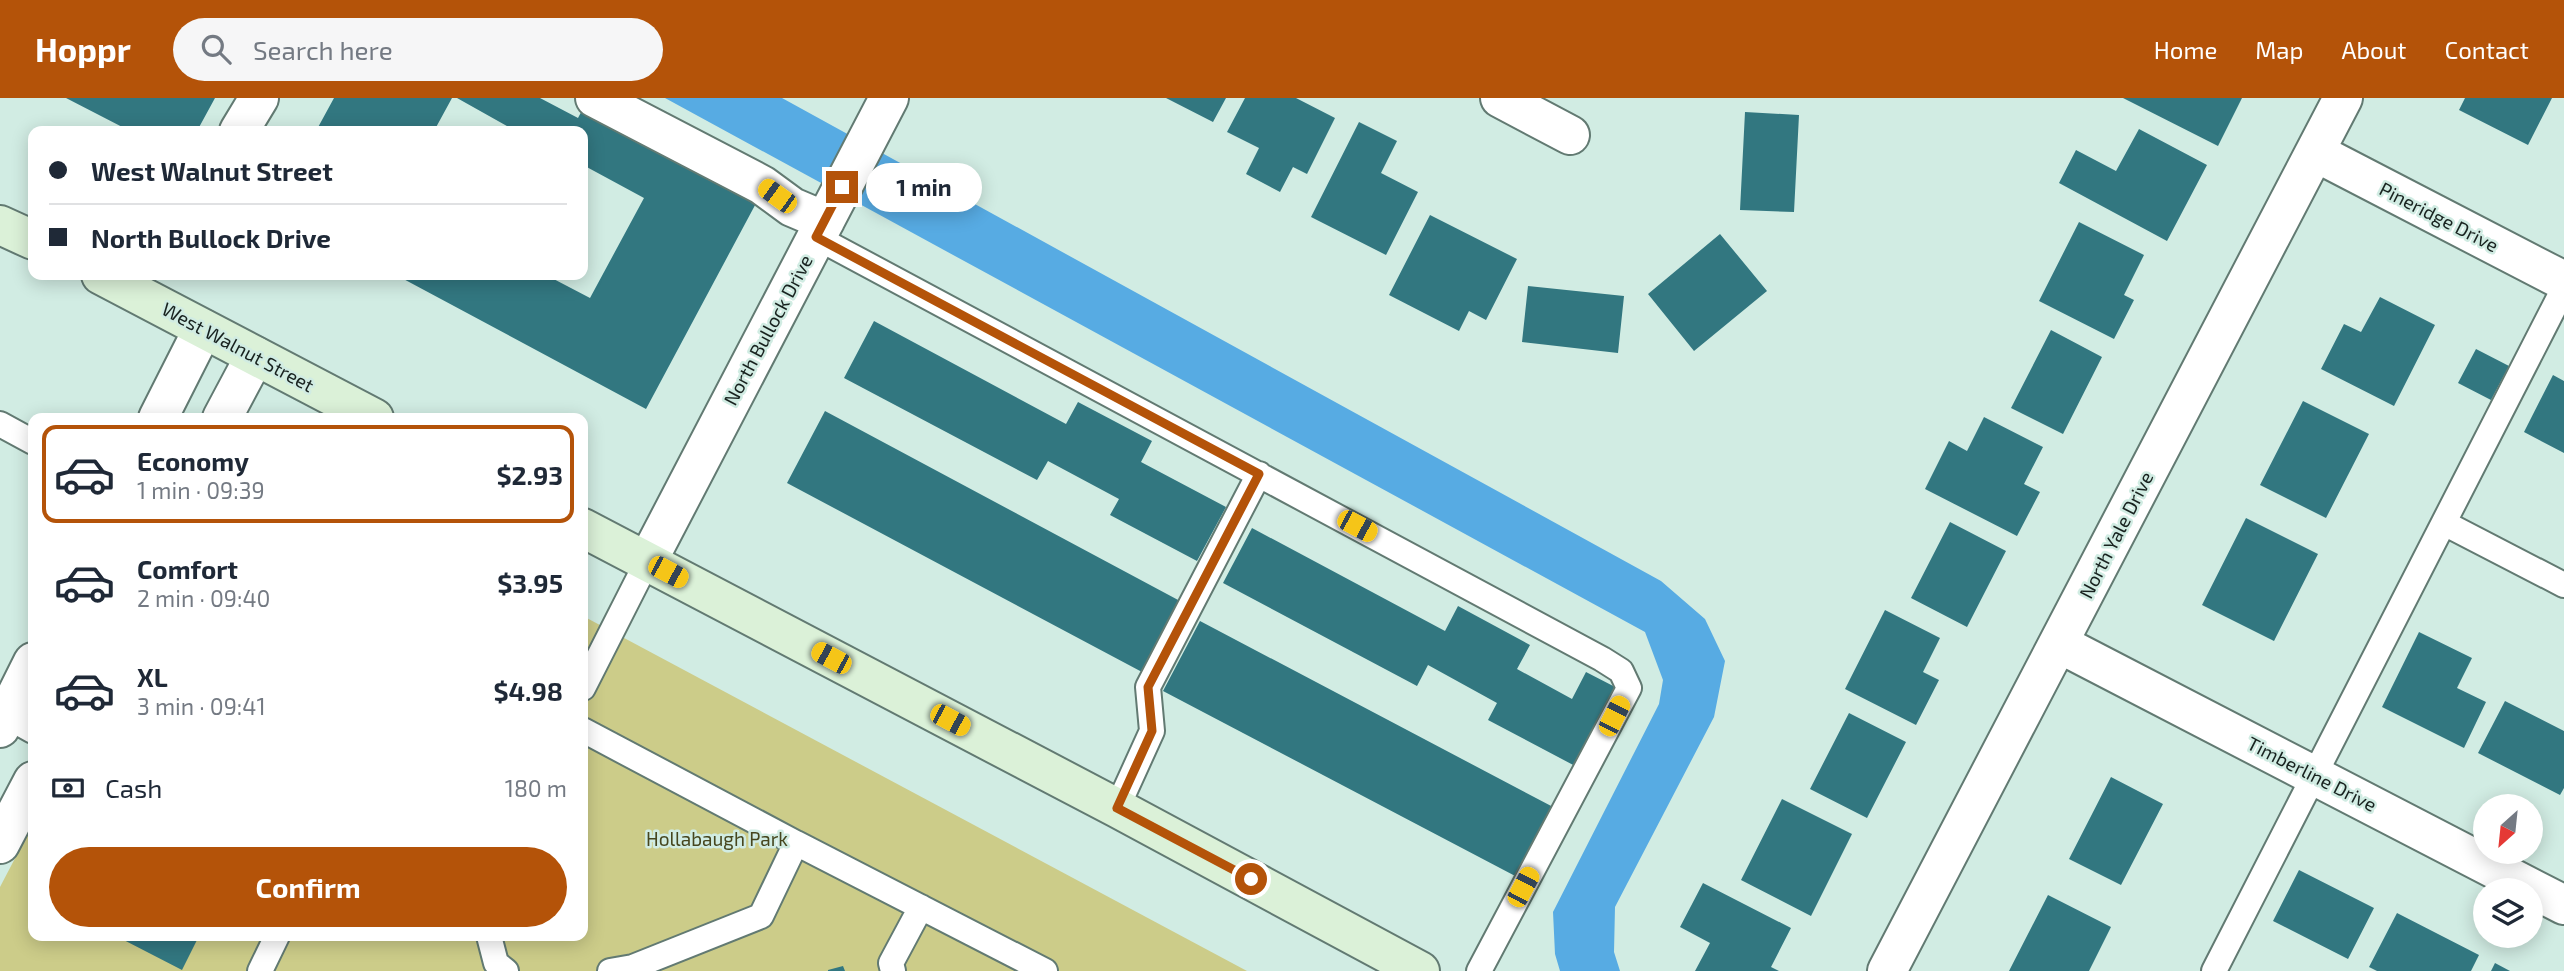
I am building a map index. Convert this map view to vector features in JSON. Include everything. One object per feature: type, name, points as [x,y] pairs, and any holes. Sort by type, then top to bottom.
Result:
[{"type":"main road","points":[[0,225],[28,238]]},
{"type":"main road","name":"West Walnut Street","points":[[124,280],[150,286],[203,329],[364,413]]},
{"type":"main road","points":[[588,531],[1117,808],[1420,971]]},
{"type":"street","points":[[242,126],[259,98]]},
{"type":"street","points":[[595,98],[762,185],[792,207],[824,222]]},
{"type":"street","points":[[1500,98],[1570,135]]},
{"type":"street","name":"North Yale Drive","points":[[1887,971],[2343,98]]},
{"type":"street","name":"North Bullock Drive","points":[[647,562],[883,109]]},
{"type":"street","name":"Pineridge Drive","points":[[2315,152],[2564,281]]},
{"type":"street","points":[[161,413],[203,329]]},
{"type":"street","points":[[225,413],[255,356]]},
{"type":"street","name":"Timberline Drive","points":[[2060,644],[2564,905]]},
{"type":"street","points":[[13,725],[28,678]]},
{"type":"street","points":[[0,844],[28,791]]},
{"type":"lane","points":[[824,222],[1259,474],[1621,671],[1629,688],[1479,971]]},
{"type":"lane","points":[[2214,971],[2564,288]]},
{"type":"lane","points":[[0,424],[28,439]]},
{"type":"lane","points":[[1117,808],[1152,731],[1148,687],[1259,474]]},
{"type":"lane","points":[[2444,523],[2564,585]]},
{"type":"lane","points":[[588,678],[647,562]]},
{"type":"lane","points":[[588,733],[796,844],[1045,971]]},
{"type":"lane","points":[[610,971],[633,967],[761,916],[796,844]]},
{"type":"lane","points":[[893,971],[891,963],[921,907]]},
{"type":"lane","points":[[260,971],[275,941]]},
{"type":"lane","points":[[490,941],[496,963],[506,971]]},
{"type":"green space","name":"Hollabaugh Park","points":[[588,619],[1247,971],[0,971],[0,887],[28,834],[28,941],[588,941]]},
{"type":"water","points":[[665,98],[782,98],[1661,581],[1705,619],[1725,661],[1714,717],[1615,907],[1614,952],[1620,971],[1560,971],[1555,954],[1553,912],[1659,704],[1663,680],[1645,632]]},
{"type":"building","points":[[66,98],[215,98],[200,126],[120,126]]},
{"type":"building","points":[[334,98],[452,98],[437,126],[319,126]]},
{"type":"building","points":[[457,98],[540,98],[578,118],[587,101],[761,194],[646,409],[405,280],[556,280],[590,298],[644,198],[588,168],[588,126],[507,126]]},
{"type":"building","points":[[1166,98],[1226,98],[1213,122]]},
{"type":"building","points":[[1245,98],[1296,98],[1335,118],[1307,174],[1293,167],[1280,192],[1246,174],[1259,148],[1227,132]]},
{"type":"building","points":[[2123,98],[2242,98],[2218,146]]},
{"type":"building","points":[[2465,98],[2552,98],[2528,145],[2459,110]]},
{"type":"building","points":[[1745,112],[1799,115],[1794,212],[1740,210]]},
{"type":"building","points":[[1359,122],[1397,141],[1381,173],[1418,192],[1386,255],[1311,217]]},
{"type":"building","points":[[2139,129],[2207,165],[2167,241],[2059,183],[2076,150],[2116,171]]},
{"type":"building","points":[[1430,215],[1517,259],[1486,320],[1469,311],[1459,331],[1389,295]]},
{"type":"building","points":[[2079,222],[2144,255],[2124,295],[2134,300],[2114,339],[2039,301]]},
{"type":"building","points":[[1720,234],[1767,291],[1694,351],[1648,294]]},
{"type":"building","points":[[1528,286],[1624,296],[1618,353],[1522,342]]},
{"type":"building","points":[[2380,297],[2435,325],[2394,406],[2321,369],[2344,324],[2361,332]]},
{"type":"building","points":[[874,321],[1066,424],[1078,402],[1152,441],[1141,462],[1226,507],[1197,561],[1110,515],[1119,499],[1048,461],[1037,480],[844,378]]},
{"type":"building","points":[[2051,330],[2102,357],[2063,434],[2011,408]]},
{"type":"building","points":[[2476,349],[2509,366],[2491,400],[2458,383]]},
{"type":"building","points":[[2553,375],[2564,381],[2564,453],[2524,432]]},
{"type":"building","points":[[2303,401],[2369,434],[2326,518],[2260,485]]},
{"type":"building","points":[[825,411],[1180,601],[1142,672],[787,483]]},
{"type":"building","points":[[1984,417],[2043,447],[2024,484],[2040,492],[2017,536],[1925,489],[1949,441],[1967,451]]},
{"type":"building","points":[[2246,518],[2318,554],[2274,641],[2202,605]]},
{"type":"building","points":[[1950,522],[2006,551],[1967,627],[1911,598]]},
{"type":"building","points":[[1252,528],[1445,631],[1458,606],[1530,645],[1517,669],[1572,699],[1586,672],[1619,689],[1577,767],[1488,720],[1497,703],[1428,665],[1417,686],[1223,583]]},
{"type":"building","points":[[1885,610],[1940,638],[1923,672],[1939,680],[1916,725],[1845,689]]},
{"type":"building","points":[[1200,621],[1555,808],[1519,878],[1163,691]]},
{"type":"building","points":[[2419,632],[2472,658],[2457,688],[2486,702],[2464,748],[2382,707]]},
{"type":"building","points":[[2505,701],[2564,731],[2564,788],[2560,795],[2478,753]]},
{"type":"building","points":[[1849,713],[1906,742],[1867,818],[1810,789]]},
{"type":"building","points":[[2111,777],[2163,804],[2121,885],[2069,859]]},
{"type":"building","points":[[1782,799],[1852,834],[1811,916],[1741,880]]},
{"type":"building","points":[[2299,870],[2374,908],[2348,959],[2273,921]]},
{"type":"building","points":[[1703,883],[1791,928],[1771,967],[1779,971],[1695,971],[1710,943],[1680,927]]},
{"type":"building","points":[[2048,895],[2111,927],[2089,971],[2009,971]]},
{"type":"building","points":[[2397,913],[2479,955],[2471,971],[2377,971],[2369,967]]},
{"type":"building","points":[[126,941],[196,941],[182,970]]},
{"type":"building","points":[[2495,963],[2510,971],[2491,971]]},
{"type":"building","points":[[843,966],[845,971],[828,971],[828,970]]},
{"type":"route","points":[[842,187],[816,237],[1259,474],[1148,687],[1152,731],[1117,808],[1251,879]]}]
